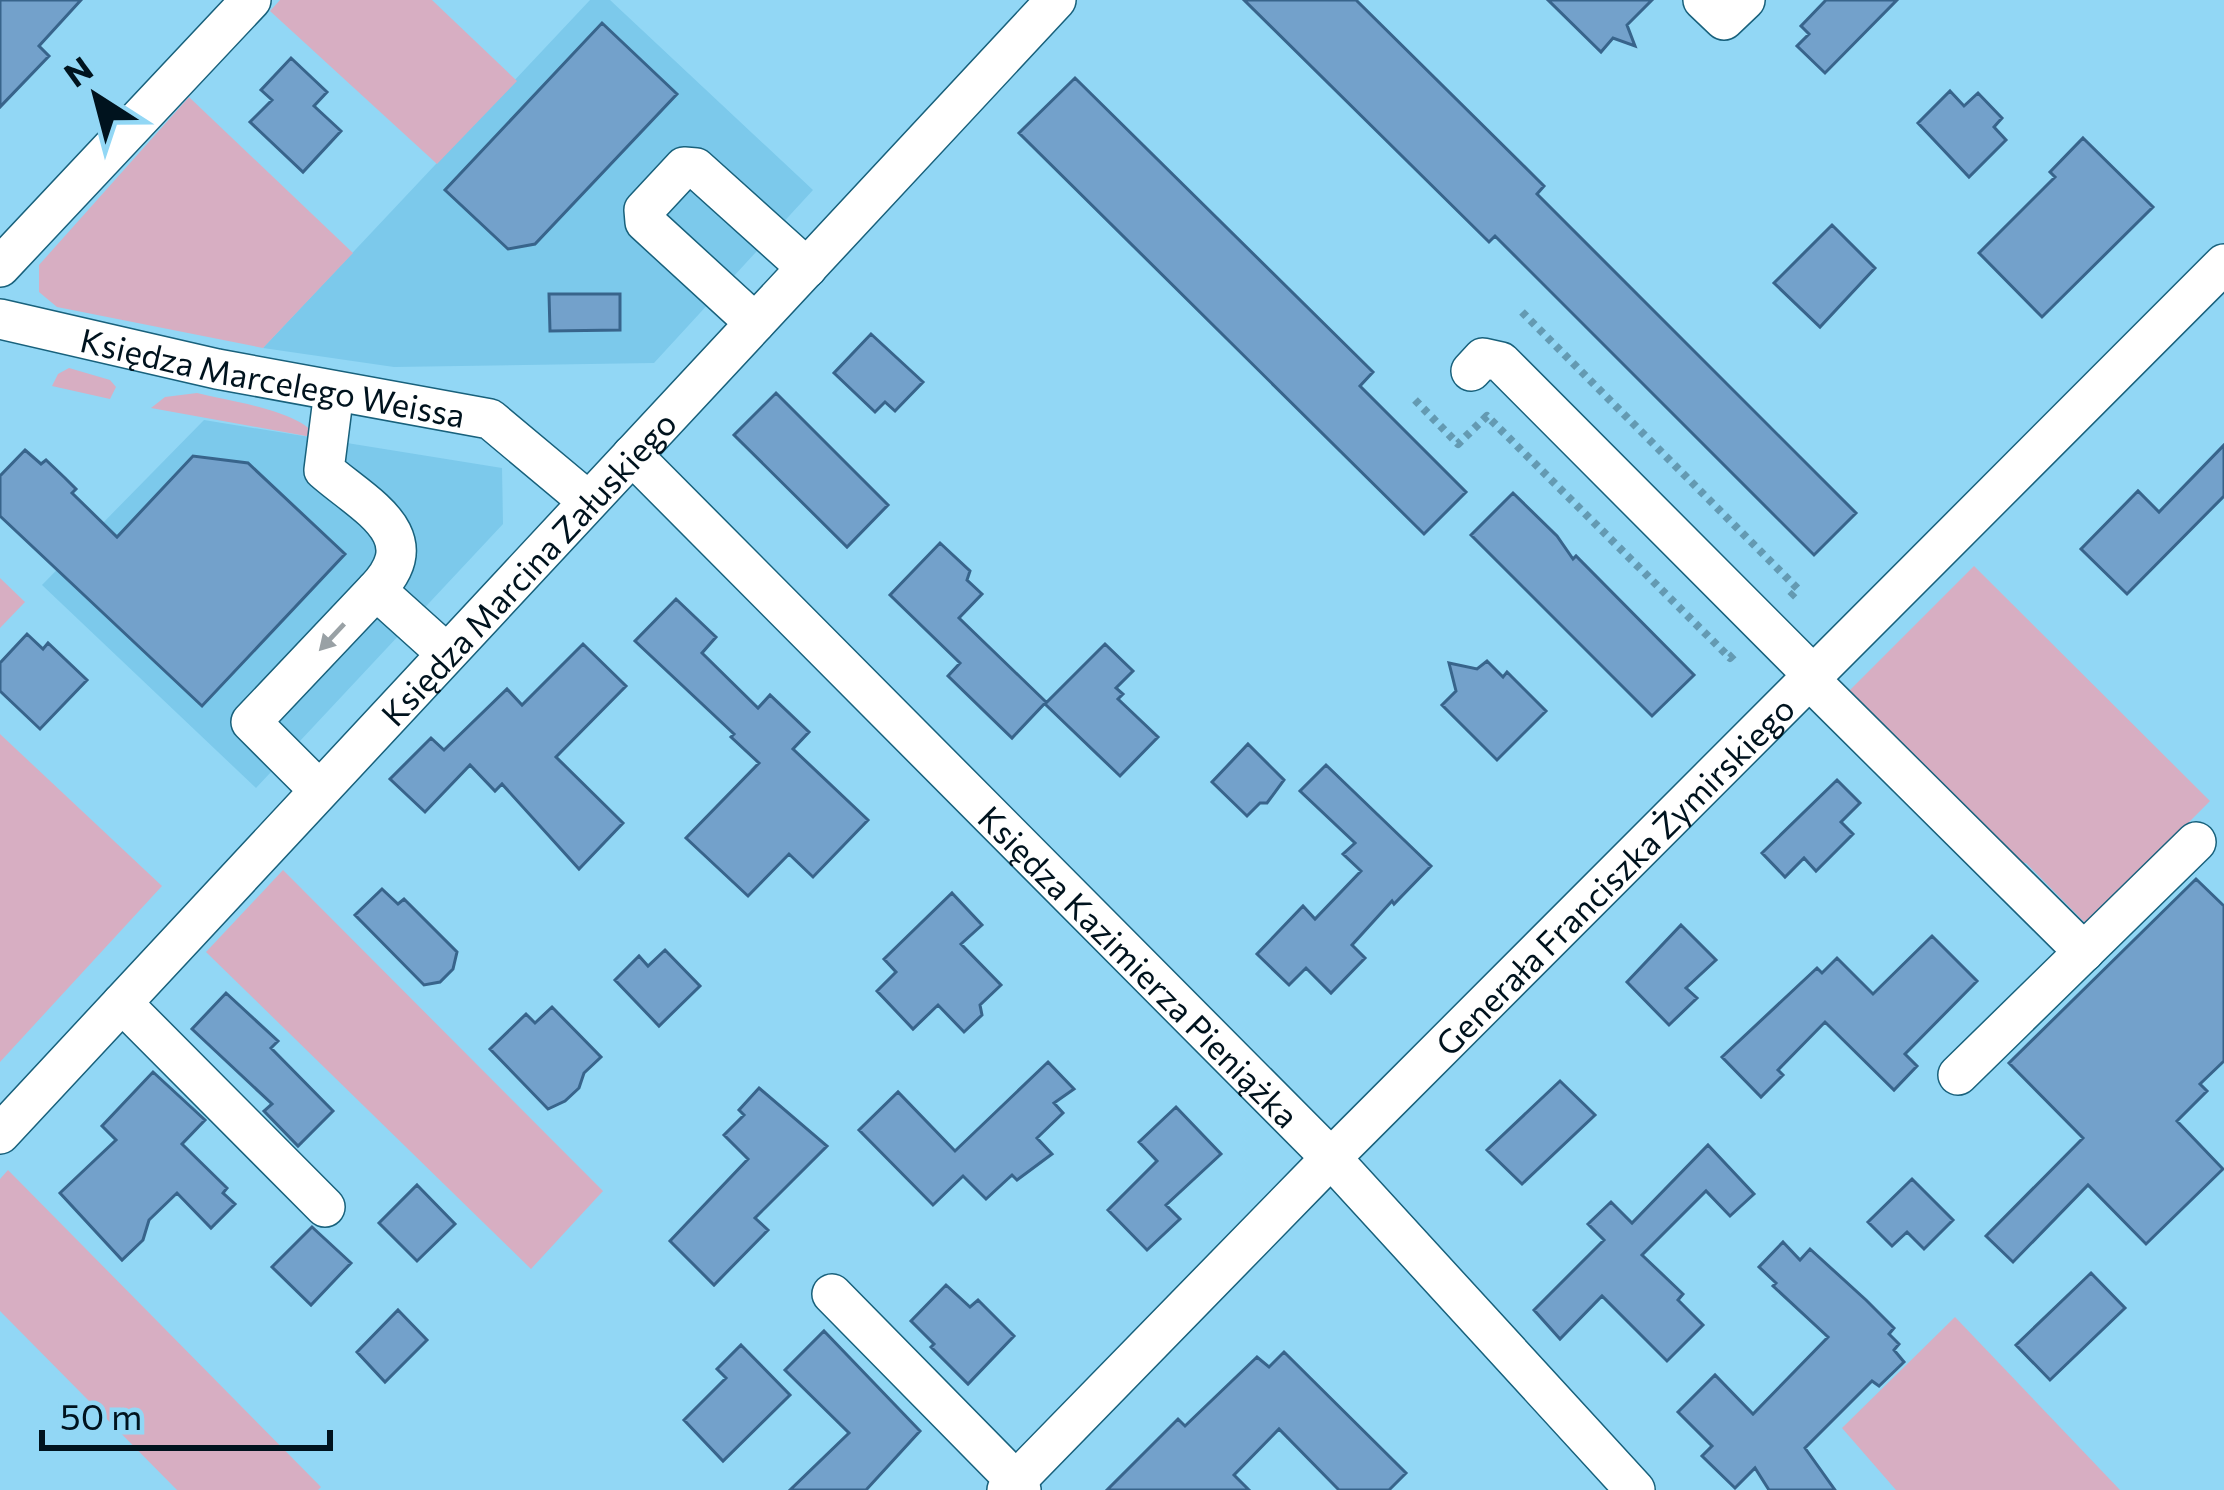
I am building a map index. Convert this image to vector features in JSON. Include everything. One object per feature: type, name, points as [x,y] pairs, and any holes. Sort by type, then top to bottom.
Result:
[{"type":"street","points":[[0,267],[251,0]]},
{"type":"street","name":"Księdza Marcina Załuskiego","points":[[0,1134],[1056,0]]},
{"type":"street","points":[[755,323],[645,222],[644,210],[684,167],[696,168],[807,268]]},
{"type":"street","name":"Generała Franciszka Żymirskiego","points":[[1015,1487],[1331,1158],[2224,264]]},
{"type":"street","name":"Księdza Marcelego Weissa","points":[[0,320],[217,369],[490,419],[588,501]]},
{"type":"street","points":[[1471,370],[1483,358],[1501,362],[2084,952]]},
{"type":"street","points":[[319,790],[251,722],[391,574],[399,554],[394,532],[324,470],[334,391]]},
{"type":"street","name":"Księdza Kazimierza Pieniążka","points":[[632,455],[1331,1158],[1630,1488]]},
{"type":"street","points":[[376,590],[446,653]]},
{"type":"street","points":[[1958,1075],[2196,842]]},
{"type":"street","points":[[122,1003],[325,1208]]},
{"type":"street","points":[[832,1294],[1015,1487]]},
{"type":"shaded area","points":[[280,0],[432,0],[517,81],[437,164],[270,11]]},
{"type":"shaded area","points":[[590,0],[610,0],[813,190],[654,363],[394,367],[263,348]]},
{"type":"shaded area","points":[[189,97],[353,253],[263,348],[57,307],[39,292],[39,265]]},
{"type":"shaded area","points":[[69,368],[110,380],[116,387],[110,399],[52,386],[58,374]]},
{"type":"shaded area","points":[[197,393],[297,420],[317,438],[151,408],[165,397]]},
{"type":"shaded area","points":[[204,420],[502,468],[503,524],[256,788],[42,585]]},
{"type":"shaded area","points":[[1974,566],[2210,801],[2087,925],[2026,863],[2013,862],[1846,694]]},
{"type":"shaded area","points":[[0,578],[25,602],[0,628]]},
{"type":"shaded area","points":[[0,734],[162,886],[0,1062]]},
{"type":"shaded area","points":[[283,870],[603,1191],[531,1269],[206,952]]},
{"type":"shaded area","points":[[8,1170],[321,1487],[318,1490],[177,1490],[0,1311],[0,1179]]},
{"type":"shaded area","points":[[1955,1317],[2120,1490],[1896,1490],[1842,1428]]},
{"type":"building","points":[[0,0],[81,0],[39,46],[49,56],[0,107]]},
{"type":"building","points":[[1244,0],[1356,0],[1544,186],[1537,194],[1856,513],[1814,555],[1495,236],[1489,242]]},
{"type":"building","points":[[1548,0],[1652,0],[1627,25],[1635,46],[1613,38],[1601,52]]},
{"type":"building","points":[[1826,0],[1897,0],[1825,73],[1797,46],[1809,34],[1801,26]]},
{"type":"building","points":[[602,23],[677,94],[535,244],[508,249],[445,190]]},
{"type":"building","points":[[291,58],[327,92],[314,106],[341,131],[303,172],[250,122],[272,100],[261,90]]},
{"type":"building","points":[[1075,78],[1373,372],[1360,386],[1466,492],[1424,534],[1019,133]]},
{"type":"building","points":[[1950,91],[1964,106],[1978,93],[2002,118],[1994,127],[2006,140],[1969,177],[1918,123]]},
{"type":"building","points":[[2083,138],[2153,207],[2042,317],[1979,253],[2055,177],[2050,172]]},
{"type":"building","points":[[1832,225],[1875,268],[1820,327],[1774,283]]},
{"type":"building","points":[[549,294],[620,294],[620,330],[550,331]]},
{"type":"building","points":[[871,334],[923,382],[895,411],[885,402],[875,412],[834,373]]},
{"type":"building","points":[[776,393],[888,505],[847,547],[734,435]]},
{"type":"building","points":[[2224,445],[2224,496],[2127,594],[2081,549],[2138,491],[2159,512]]},
{"type":"building","points":[[25,450],[41,464],[46,460],[117,537],[193,456],[248,463],[345,554],[202,706],[0,516],[0,476]]},
{"type":"building","points":[[1513,493],[1557,536],[1573,559],[1576,556],[1694,675],[1652,716],[1471,535]]},
{"type":"building","points":[[940,543],[970,571],[967,580],[982,594],[959,618],[1046,702],[1012,738],[948,676],[960,663],[890,595]]},
{"type":"building","points":[[676,599],[716,637],[702,653],[758,708],[770,695],[809,732],[793,749],[868,820],[813,877],[789,854],[748,896],[686,838],[759,763],[635,641]]},
{"type":"building","points":[[27,634],[43,649],[48,643],[87,680],[40,729],[0,691],[0,663]]},
{"type":"building","points":[[583,644],[626,686],[556,757],[623,823],[579,869],[502,784],[495,791],[470,765],[425,812],[390,779],[431,738],[444,750],[507,689],[522,705]]},
{"type":"building","points":[[1105,644],[1133,671],[1116,688],[1123,694],[1118,699],[1158,737],[1120,776],[1045,704]]},
{"type":"building","points":[[1487,661],[1503,677],[1507,672],[1546,711],[1497,760],[1442,705],[1456,691],[1449,663],[1477,669]]},
{"type":"building","points":[[1248,744],[1284,780],[1267,803],[1260,803],[1247,816],[1212,782]]},
{"type":"building","points":[[1326,765],[1431,866],[1352,945],[1365,958],[1331,993],[1306,968],[1289,985],[1257,954],[1303,906],[1315,919],[1361,871],[1343,854],[1355,843],[1300,791]]},
{"type":"building","points":[[1837,780],[1860,803],[1841,822],[1853,834],[1816,871],[1804,858],[1785,877],[1762,853]]},
{"type":"building","points":[[2196,879],[2224,906],[2224,1061],[2200,1084],[2207,1091],[2177,1121],[2223,1169],[2146,1244],[2088,1185],[2013,1262],[1986,1236],[2083,1138],[2009,1063]]},
{"type":"building","points":[[382,889],[398,904],[404,899],[457,952],[453,969],[440,982],[424,985],[355,915]]},
{"type":"building","points":[[952,893],[982,925],[961,944],[1001,985],[980,1005],[982,1015],[964,1032],[938,1005],[913,1029],[877,991],[896,972],[884,959]]},
{"type":"building","points":[[1681,925],[1716,960],[1686,988],[1697,998],[1669,1025],[1627,982]]},
{"type":"building","points":[[1932,936],[1977,981],[1905,1054],[1917,1066],[1894,1090],[1825,1022],[1778,1070],[1783,1075],[1761,1097],[1722,1057],[1817,968],[1822,973],[1837,958],[1873,994]]},
{"type":"building","points":[[665,950],[700,986],[659,1026],[615,980],[639,956],[648,966]]},
{"type":"building","points":[[226,993],[278,1041],[271,1048],[333,1111],[298,1146],[264,1111],[272,1104],[192,1029]]},
{"type":"building","points":[[552,1007],[601,1057],[584,1073],[579,1088],[548,1109],[490,1049],[526,1014],[535,1023]]},
{"type":"building","points":[[1048,1062],[1074,1089],[1054,1103],[1063,1113],[1037,1138],[1052,1154],[1017,1180],[1012,1175],[986,1199],[963,1176],[933,1205],[859,1130],[898,1092],[955,1151]]},
{"type":"building","points":[[153,1072],[205,1120],[182,1144],[227,1188],[223,1193],[235,1204],[211,1228],[177,1193],[149,1220],[143,1240],[122,1260],[60,1193],[116,1140],[102,1126]]},
{"type":"building","points":[[1560,1081],[1595,1115],[1522,1184],[1487,1150]]},
{"type":"building","points":[[759,1088],[827,1146],[755,1218],[768,1230],[714,1285],[670,1241],[748,1159],[724,1135],[744,1115],[739,1110]]},
{"type":"building","points":[[1176,1107],[1221,1154],[1166,1205],[1180,1219],[1147,1250],[1108,1210],[1157,1161],[1139,1142]]},
{"type":"building","points":[[1708,1145],[1754,1194],[1730,1216],[1706,1191],[1642,1255],[1683,1294],[1678,1300],[1703,1325],[1667,1361],[1602,1296],[1560,1339],[1534,1310],[1604,1240],[1588,1224],[1611,1202],[1632,1223]]},
{"type":"building","points":[[1912,1179],[1953,1220],[1924,1249],[1907,1232],[1892,1246],[1868,1222]]},
{"type":"building","points":[[417,1185],[455,1224],[417,1261],[379,1223]]},
{"type":"building","points":[[312,1227],[351,1263],[311,1305],[272,1267]]},
{"type":"building","points":[[1783,1242],[1800,1260],[1810,1249],[1866,1300],[1894,1328],[1889,1334],[1899,1344],[1894,1350],[1904,1362],[1879,1386],[1872,1381],[1805,1448],[1835,1490],[1769,1490],[1755,1468],[1735,1488],[1702,1456],[1712,1446],[1678,1412],[1715,1375],[1753,1414],[1828,1337],[1759,1267]]},
{"type":"building","points":[[2091,1273],[2125,1308],[2050,1380],[2016,1345]]},
{"type":"building","points":[[946,1285],[970,1307],[978,1300],[1014,1336],[968,1384],[911,1321]]},
{"type":"building","points":[[398,1310],[427,1340],[385,1382],[357,1352]]},
{"type":"building","points":[[824,1331],[920,1431],[866,1490],[790,1490],[849,1433],[785,1370]]},
{"type":"building","points":[[741,1345],[790,1395],[723,1461],[684,1420],[726,1378],[717,1369]]},
{"type":"building","points":[[1284,1352],[1406,1473],[1389,1490],[1339,1490],[1279,1429],[1234,1475],[1249,1490],[1107,1490],[1178,1419],[1185,1426],[1257,1357],[1269,1367]]}]
